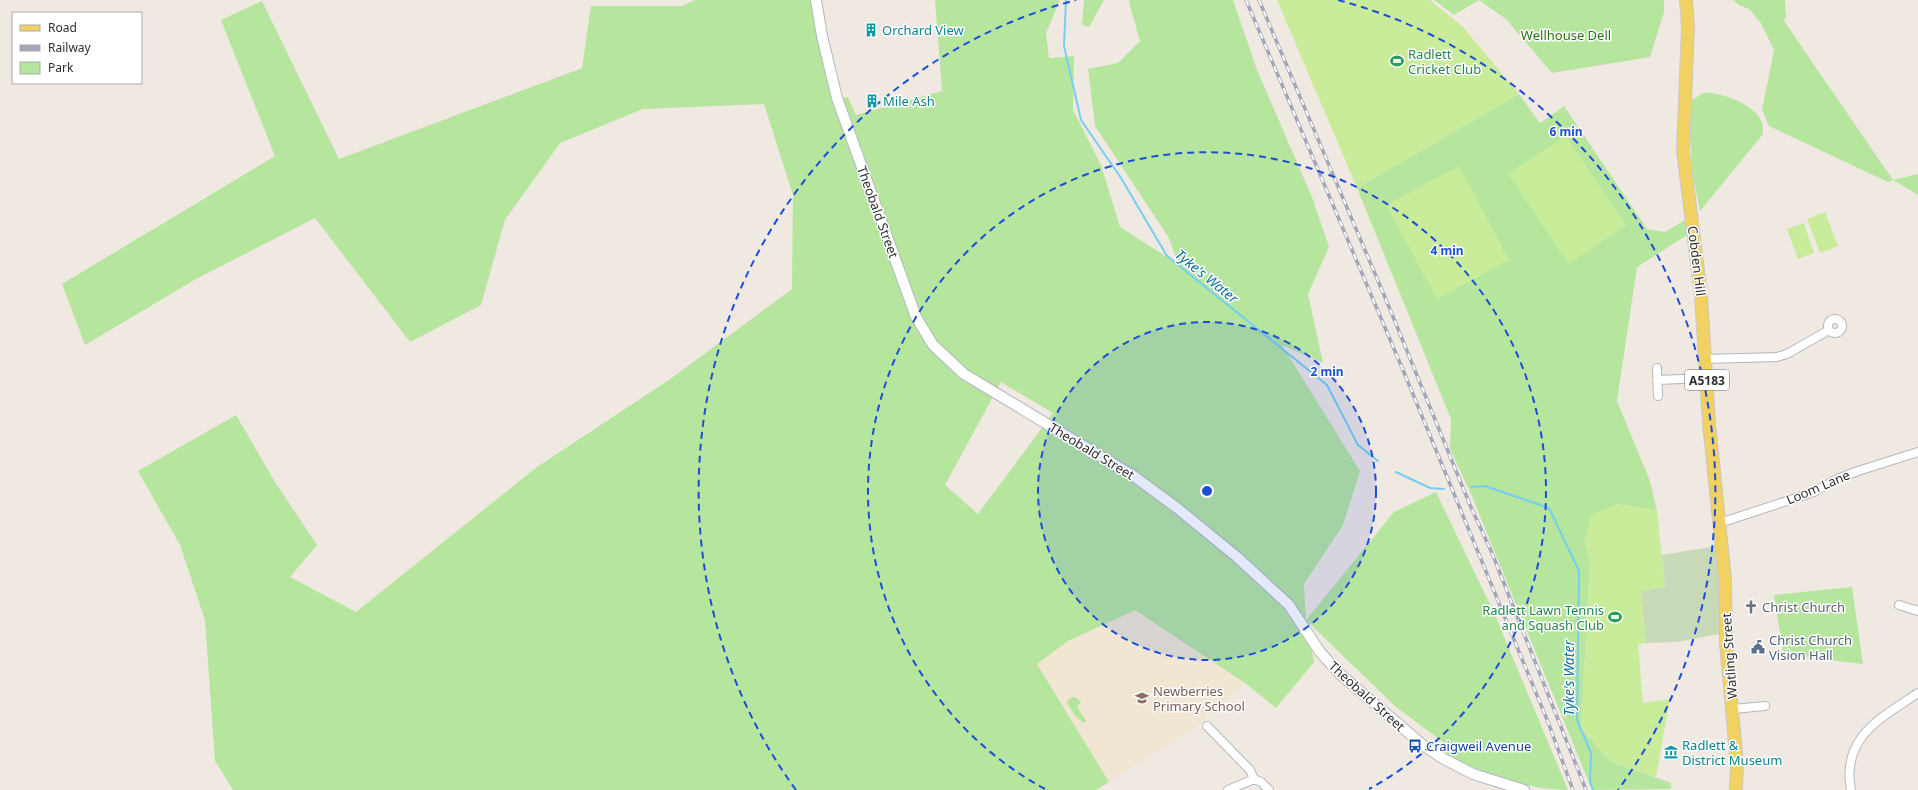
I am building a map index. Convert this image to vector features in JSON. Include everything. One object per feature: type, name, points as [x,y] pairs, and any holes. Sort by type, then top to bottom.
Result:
[{"type":"main road","name":"Cobden Hill","points":[[1686,0],[1688,27],[1683,151],[1701,295],[1706,359],[1709,430],[1719,522]]},
{"type":"main road","name":"Watling Street","points":[[1719,522],[1725,579],[1726,643],[1737,765],[1736,790]]},
{"type":"street","name":"Theobald Street","points":[[816,0],[822,36],[837,98],[916,317],[924,331],[942,355],[964,374],[1109,461],[1160,495],[1264,580],[1289,605],[1329,663],[1424,746],[1444,759],[1473,774],[1506,788],[1524,790]]},
{"type":"street","points":[[1706,359],[1777,357],[1787,354],[1829,330]]},
{"type":"street","points":[[1657,368],[1658,396]]},
{"type":"street","points":[[1657,380],[1707,378]]},
{"type":"street","name":"Loom Lane","points":[[1719,522],[1730,520],[1814,492],[1837,479],[1918,452]]},
{"type":"street","points":[[1899,606],[1918,611]]},
{"type":"street","points":[[1851,790],[1849,780],[1850,762],[1854,749],[1863,733],[1881,718],[1918,692]]},
{"type":"street","points":[[1733,709],[1765,706]]},
{"type":"street","points":[[1207,726],[1250,770],[1254,779],[1261,782],[1269,790]]},
{"type":"street","points":[[1228,790],[1254,779]]},
{"type":"shaded area","name":"Newberries Primary School","points":[[1135,610],[1245,683],[1195,727],[1109,782],[1037,664],[1068,641]]},
{"type":"green space","points":[[695,0],[811,0],[818,39],[834,99],[848,97],[856,115],[942,91],[935,0],[1060,0],[1046,33],[1049,58],[1074,56],[1073,110],[1101,165],[1120,227],[1178,264],[1169,238],[1095,126],[1088,69],[1118,63],[1140,41],[1129,2],[1130,0],[1233,0],[1257,70],[1312,197],[1329,247],[1308,294],[1323,363],[1282,345],[1360,471],[1343,525],[1304,584],[1306,620],[1394,512],[1436,492],[1495,615],[1568,790],[1534,787],[1518,783],[1470,766],[1439,752],[1444,743],[1395,706],[1307,621],[1314,662],[1276,708],[1245,683],[1135,610],[1068,641],[1037,664],[1109,782],[1096,790],[233,790],[215,761],[205,620],[180,545],[138,471],[236,415],[275,482],[317,545],[290,577],[356,612],[537,467],[669,380],[792,289],[793,195],[764,104],[643,109],[560,143],[505,220],[481,305],[410,342],[315,218],[196,279],[85,345],[62,284],[275,156],[221,20],[262,1],[339,159],[582,68],[591,6],[682,6]],"holes":[[[1001,382],[1053,413],[978,514],[945,485]]]},
{"type":"green space","points":[[1084,0],[1104,0],[1089,27],[1082,25]]},
{"type":"green space","name":"Radlett Cricket Club","points":[[1277,0],[1430,0],[1463,27],[1519,94],[1357,188]]},
{"type":"green space","points":[[1434,0],[1479,0],[1454,15]]},
{"type":"green space","name":"Wellhouse Dell","points":[[1479,0],[1664,0],[1664,12],[1650,57],[1552,73],[1506,19]]},
{"type":"green space","points":[[1733,0],[1785,0],[1786,17],[1784,21],[1893,180],[1888,182],[1769,126],[1762,110],[1774,50],[1761,23],[1749,9],[1739,5]]},
{"type":"green space","points":[[1703,93],[1726,96],[1750,108],[1756,113],[1761,121],[1763,126],[1763,134],[1700,211],[1692,171],[1689,102]]},
{"type":"green space","points":[[1519,94],[1540,123],[1564,106],[1647,229],[1665,232],[1685,220],[1687,235],[1637,267],[1617,401],[1650,481],[1657,511],[1617,504],[1585,539],[1590,562],[1581,728],[1610,761],[1671,783],[1671,789],[1592,790],[1471,494],[1450,449],[1451,419],[1357,188]]},
{"type":"green space","points":[[1566,136],[1626,225],[1569,264],[1508,174]]},
{"type":"green space","points":[[1459,166],[1509,260],[1437,299],[1386,205]]},
{"type":"green space","points":[[1918,174],[1918,195],[1893,180]]},
{"type":"green space","points":[[1825,212],[1838,246],[1820,253],[1807,219]]},
{"type":"green space","points":[[1804,223],[1814,253],[1798,259],[1787,229]]},
{"type":"green space","name":"Radlett Lawn Tennis and Squash Club","points":[[1617,504],[1657,511],[1665,587],[1641,591],[1646,643],[1638,644],[1643,703],[1670,699],[1656,777],[1610,761],[1581,728],[1590,562],[1585,539],[1591,515]]},
{"type":"green space","points":[[1716,546],[1720,578],[1720,634],[1676,642],[1646,643],[1641,591],[1665,587],[1662,555]]},
{"type":"green space","points":[[1852,587],[1863,664],[1787,655],[1783,651],[1774,595]]},
{"type":"green space","points":[[1072,697],[1077,698],[1081,703],[1077,706],[1086,721],[1084,723],[1076,717],[1067,703]]},
{"type":"waterway","name":"Tyke's Water","points":[[1066,0],[1064,46],[1081,120],[1121,178],[1167,256],[1327,385],[1358,445],[1378,461]]},
{"type":"waterway","name":"Tyke's Water","points":[[1396,472],[1430,488],[1444,489]]},
{"type":"waterway","name":"Tyke's Water","points":[[1471,487],[1485,486],[1549,508],[1579,571],[1577,720],[1591,753],[1590,782],[1593,790]]},
{"type":"railway","points":[[1246,0],[1403,370],[1548,722],[1573,790]]},
{"type":"railway","points":[[1259,0],[1387,302],[1470,505],[1492,553],[1586,790]]},
{"type":"place","name":"Orchard View","points":[[871,30]]},
{"type":"place","name":"Radlett Cricket Club","points":[[1397,61]]},
{"type":"place","name":"Mile Ash","points":[[872,101]]},
{"type":"place","name":"Christ Church","points":[[1751,607]]},
{"type":"place","name":"Radlett Lawn Tennis and Squash Club","points":[[1615,617]]},
{"type":"place","name":"Christ Church Vision Hall","points":[[1758,647]]},
{"type":"place","name":"Newberries Primary School","points":[[1142,698]]},
{"type":"place","name":"Craigweil Avenue","points":[[1415,746]]},
{"type":"place","name":"Radlett & District Museum","points":[[1671,752]]}]
